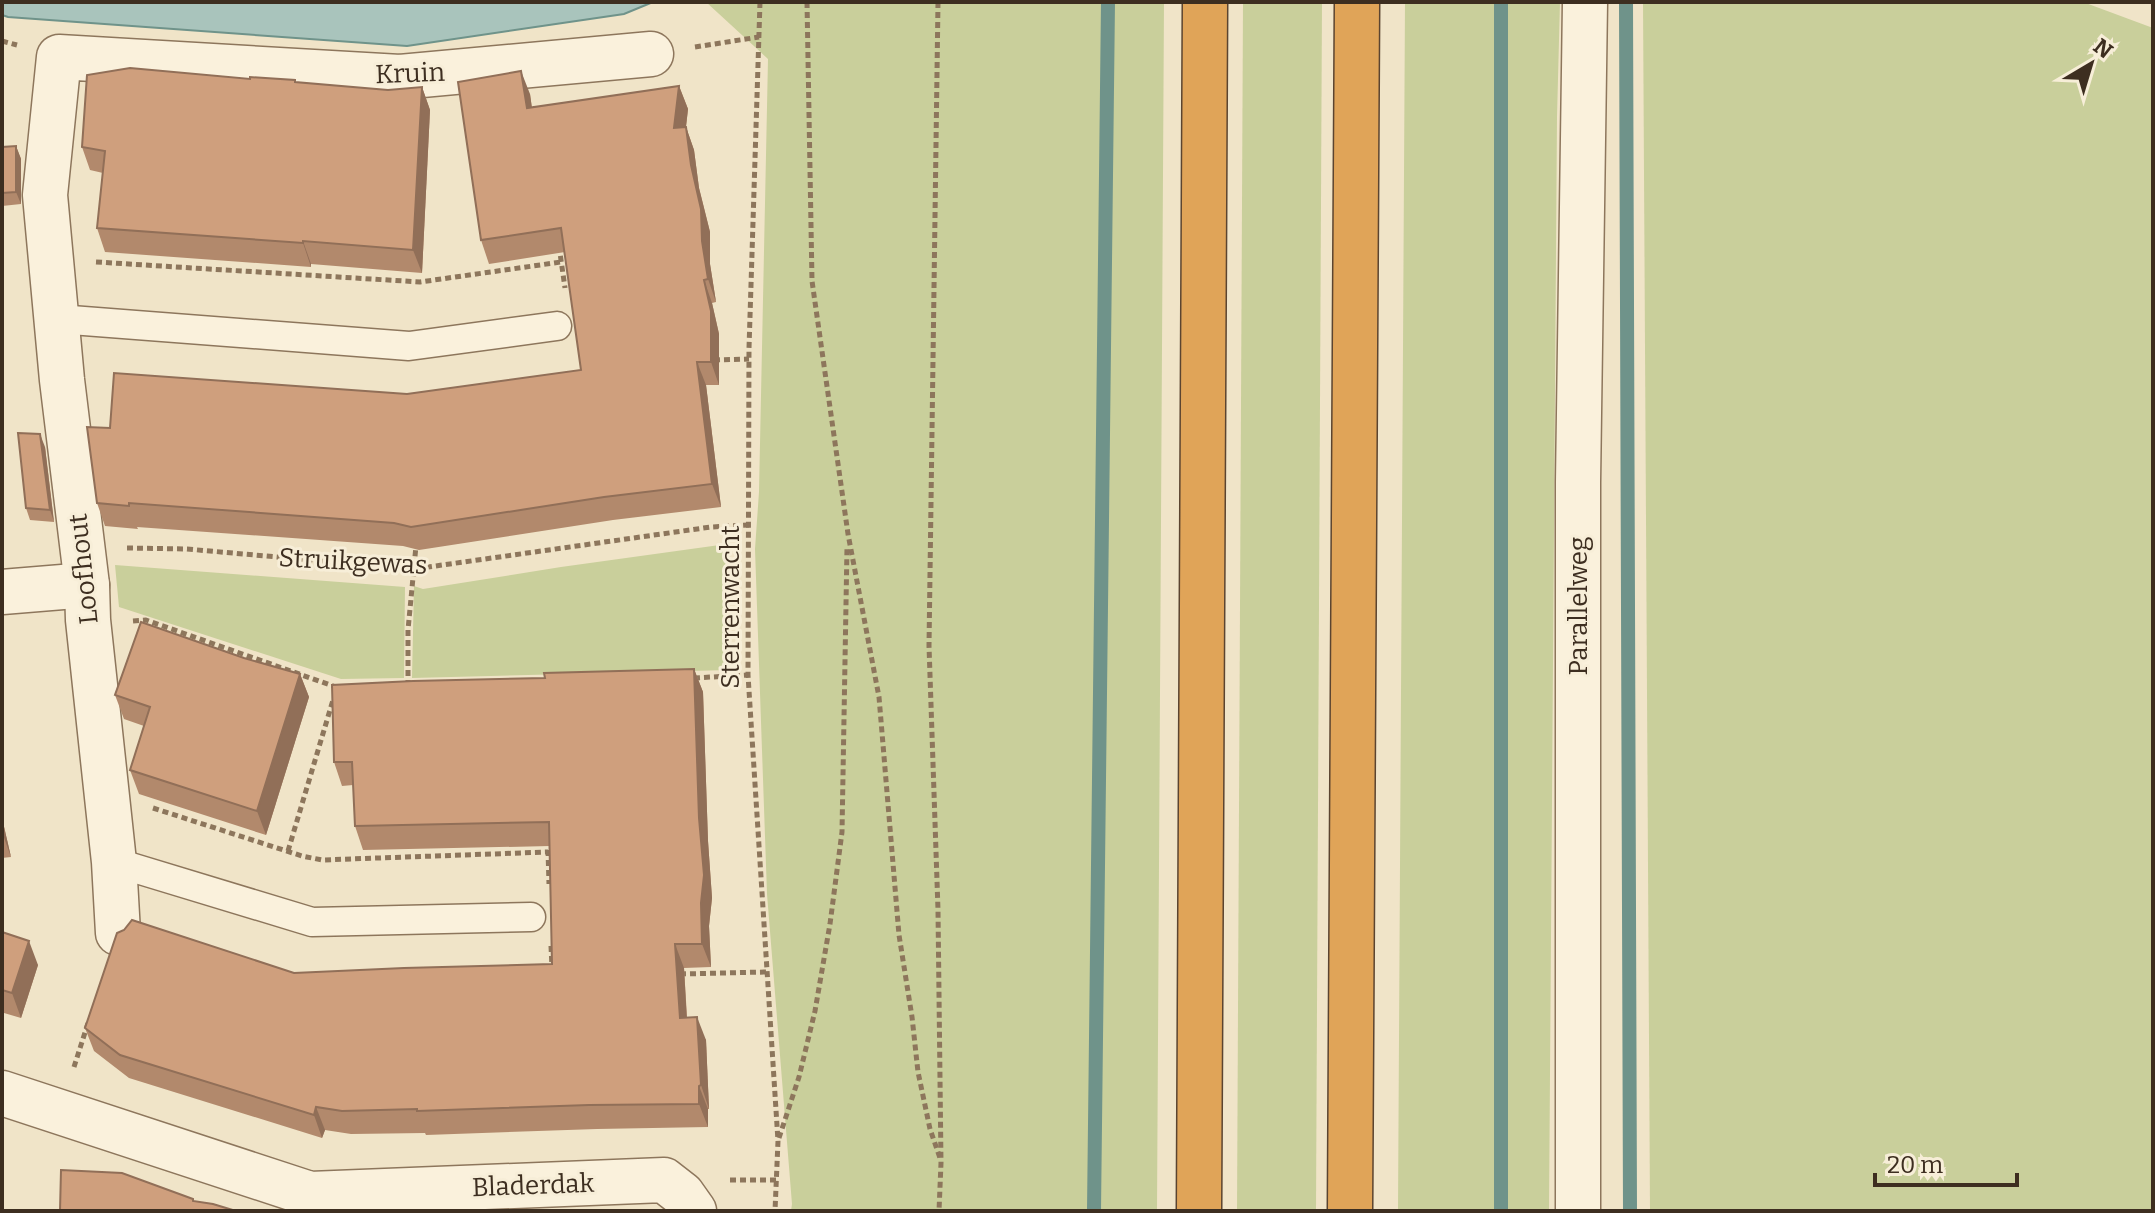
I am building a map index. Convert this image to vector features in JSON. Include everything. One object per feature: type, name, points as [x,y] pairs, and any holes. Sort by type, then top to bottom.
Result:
[{"type":"highway","points":[[1199,1211],[1205,2]]},
{"type":"highway","points":[[1350,1211],[1357,2]]},
{"type":"street","name":"Parallelweg","points":[[1578,1211],[1578,482],[1585,2]]},
{"type":"street","name":"Kruin","points":[[59,57],[400,77],[651,54]]},
{"type":"street","name":"Loofhout","points":[[59,57],[45,195],[114,862],[118,933]]},
{"type":"street","points":[[2,592],[85,584]]},
{"type":"street","name":"Bladerdak","points":[[2,1093],[320,1202],[664,1180],[682,1194],[694,1211]]},
{"type":"lane","points":[[58,319],[409,346],[557,326]]},
{"type":"lane","points":[[114,862],[312,922],[541,924]]},
{"type":"path","name":"Sterrenwacht","points":[[760,2],[749,359],[748,675],[778,1141],[775,1211]]},
{"type":"path","points":[[807,2],[812,281],[848,534],[879,697],[899,935],[918,1072],[941,1163]]},
{"type":"path","points":[[938,2],[929,646],[938,910],[939,1211]]},
{"type":"path","points":[[651,54],[759,37]]},
{"type":"path","points":[[50,259],[420,282],[561,262]]},
{"type":"path","points":[[702,360],[749,359]]},
{"type":"path","name":"Struikgewas","points":[[85,584],[187,549],[414,569],[711,527],[750,525]]},
{"type":"path","points":[[778,1141],[799,1077],[815,1011],[842,832],[848,534]]},
{"type":"path","points":[[394,686],[408,686],[408,630],[417,539]]},
{"type":"path","points":[[85,584],[106,622],[146,620],[337,688],[288,851]]},
{"type":"path","points":[[689,678],[748,675]]},
{"type":"path","points":[[106,793],[322,860],[548,852]]},
{"type":"path","points":[[548,836],[549,891]]},
{"type":"path","points":[[541,924],[552,978]]},
{"type":"path","points":[[675,974],[767,972]]},
{"type":"path","points":[[71,1075],[90,1018]]},
{"type":"green space","points":[[706,2],[1164,2],[1157,1211],[791,1211],[767,894],[755,549],[759,492],[768,59]]},
{"type":"green space","points":[[1243,2],[1322,2],[1316,1211],[1237,1211]]},
{"type":"green space","points":[[1405,2],[1560,2],[1549,1211],[1398,1211]]},
{"type":"green space","points":[[1643,2],[2083,2],[2153,28],[2153,1211],[1650,1211]]},
{"type":"green space","points":[[727,544],[729,670],[412,678],[414,586],[423,589]]},
{"type":"green space","points":[[115,565],[405,587],[404,678],[341,679],[119,607]]},
{"type":"water","points":[[2,2],[653,2],[624,14],[407,46],[8,17],[2,15]]},
{"type":"building","points":[[130,68],[388,90],[422,87],[413,250],[97,228],[105,151],[82,147],[87,75]]},
{"type":"building","points":[[521,71],[527,108],[679,86],[674,128],[686,127],[701,209],[708,279],[704,280],[711,311],[711,362],[697,362],[712,484],[604,497],[411,527],[394,523],[97,503],[87,427],[110,428],[114,373],[407,394],[581,370],[561,228],[481,240],[458,82]]},
{"type":"building","points":[[16,146],[16,192],[2,193],[2,147]]},
{"type":"building","points":[[18,433],[40,434],[50,510],[26,508]]},
{"type":"building","points":[[141,622],[300,674],[257,811],[130,770],[150,707],[115,695]]},
{"type":"building","points":[[694,669],[704,875],[702,944],[675,944],[680,1018],[697,1017],[701,1085],[699,1104],[417,1111],[342,1111],[316,1107],[314,1115],[120,1055],[85,1028],[117,933],[132,920],[294,973],[552,964],[549,822],[355,826],[352,762],[334,762],[332,685],[545,678],[544,673]]},
{"type":"building","points":[[2,932],[29,941],[12,993],[2,990]]},
{"type":"building","points":[[61,1170],[122,1173],[193,1201],[236,1211],[60,1211]]},
{"type":"waterway","points":[[1094,1211],[1108,2]]},
{"type":"waterway","points":[[1501,2],[1501,1211]]},
{"type":"waterway","points":[[1626,2],[1630,1211]]}]
